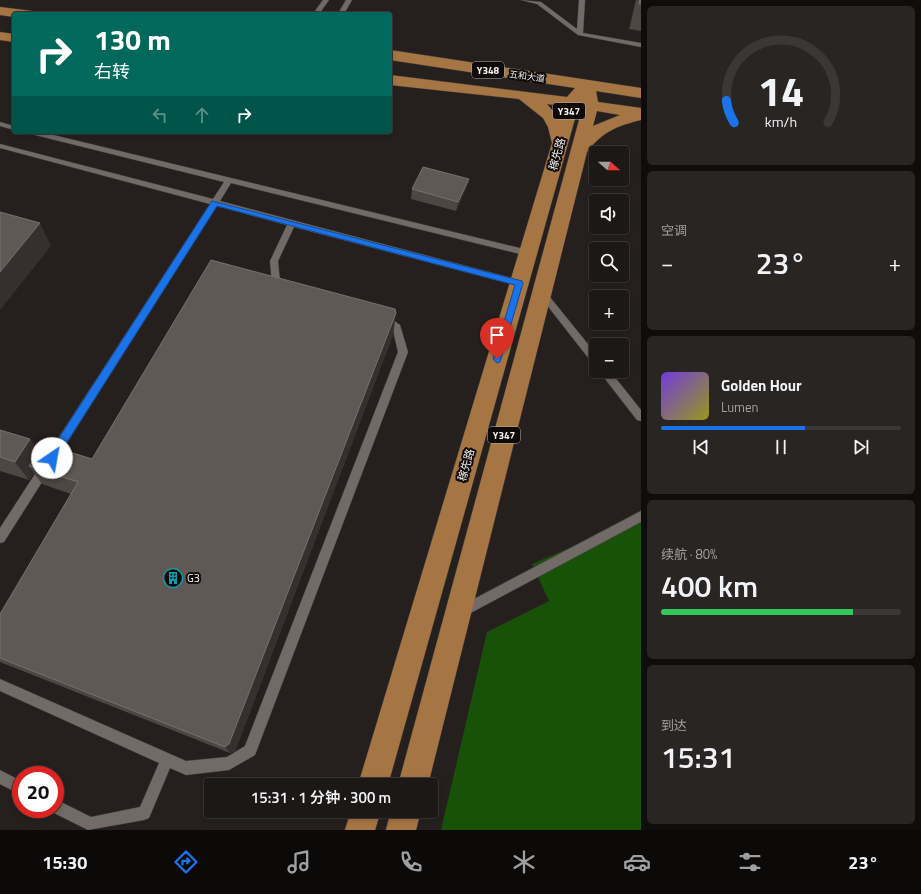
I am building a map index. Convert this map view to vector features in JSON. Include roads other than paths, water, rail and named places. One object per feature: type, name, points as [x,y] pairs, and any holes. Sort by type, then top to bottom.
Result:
[{"type":"main road","points":[[0,11],[12,12]]},
{"type":"main road","points":[[0,36],[12,38]]},
{"type":"main road","name":"五和大道","points":[[392,55],[583,97],[641,114]]},
{"type":"main road","name":"五和大道","points":[[392,80],[522,94],[583,97],[641,93]]},
{"type":"main road","points":[[522,94],[535,102],[552,118],[569,147],[606,124],[641,114]]},
{"type":"main road","name":"稼先路","points":[[415,778],[542,293],[569,147],[583,97]]},
{"type":"main road","name":"稼先路","points":[[375,778],[528,253],[569,147]]},
{"type":"main road","points":[[401,830],[404,818]]},
{"type":"lane","points":[[317,12],[326,0]]},
{"type":"lane","points":[[342,12],[349,0]]},
{"type":"lane","points":[[524,0],[540,2],[580,34],[641,45]]},
{"type":"lane","points":[[580,34],[582,0]]},
{"type":"lane","points":[[0,124],[12,127]]},
{"type":"lane","points":[[39,134],[528,253]]},
{"type":"lane","points":[[0,146],[519,283]]},
{"type":"lane","points":[[0,538],[229,181]]},
{"type":"lane","points":[[292,223],[274,261],[276,284],[281,288],[295,292]]},
{"type":"lane","points":[[542,293],[589,352]]},
{"type":"lane","points":[[0,685],[186,768],[229,763],[250,750],[403,352],[397,328],[382,316],[375,314]]},
{"type":"lane","points":[[610,378],[641,417]]},
{"type":"lane","points":[[457,614],[641,516]]},
{"type":"lane","points":[[64,811],[90,824],[144,813],[167,759]]},
{"type":"lane","points":[[0,777],[12,783]]},
{"type":"place","name":"G3","points":[[173,578]]}]
